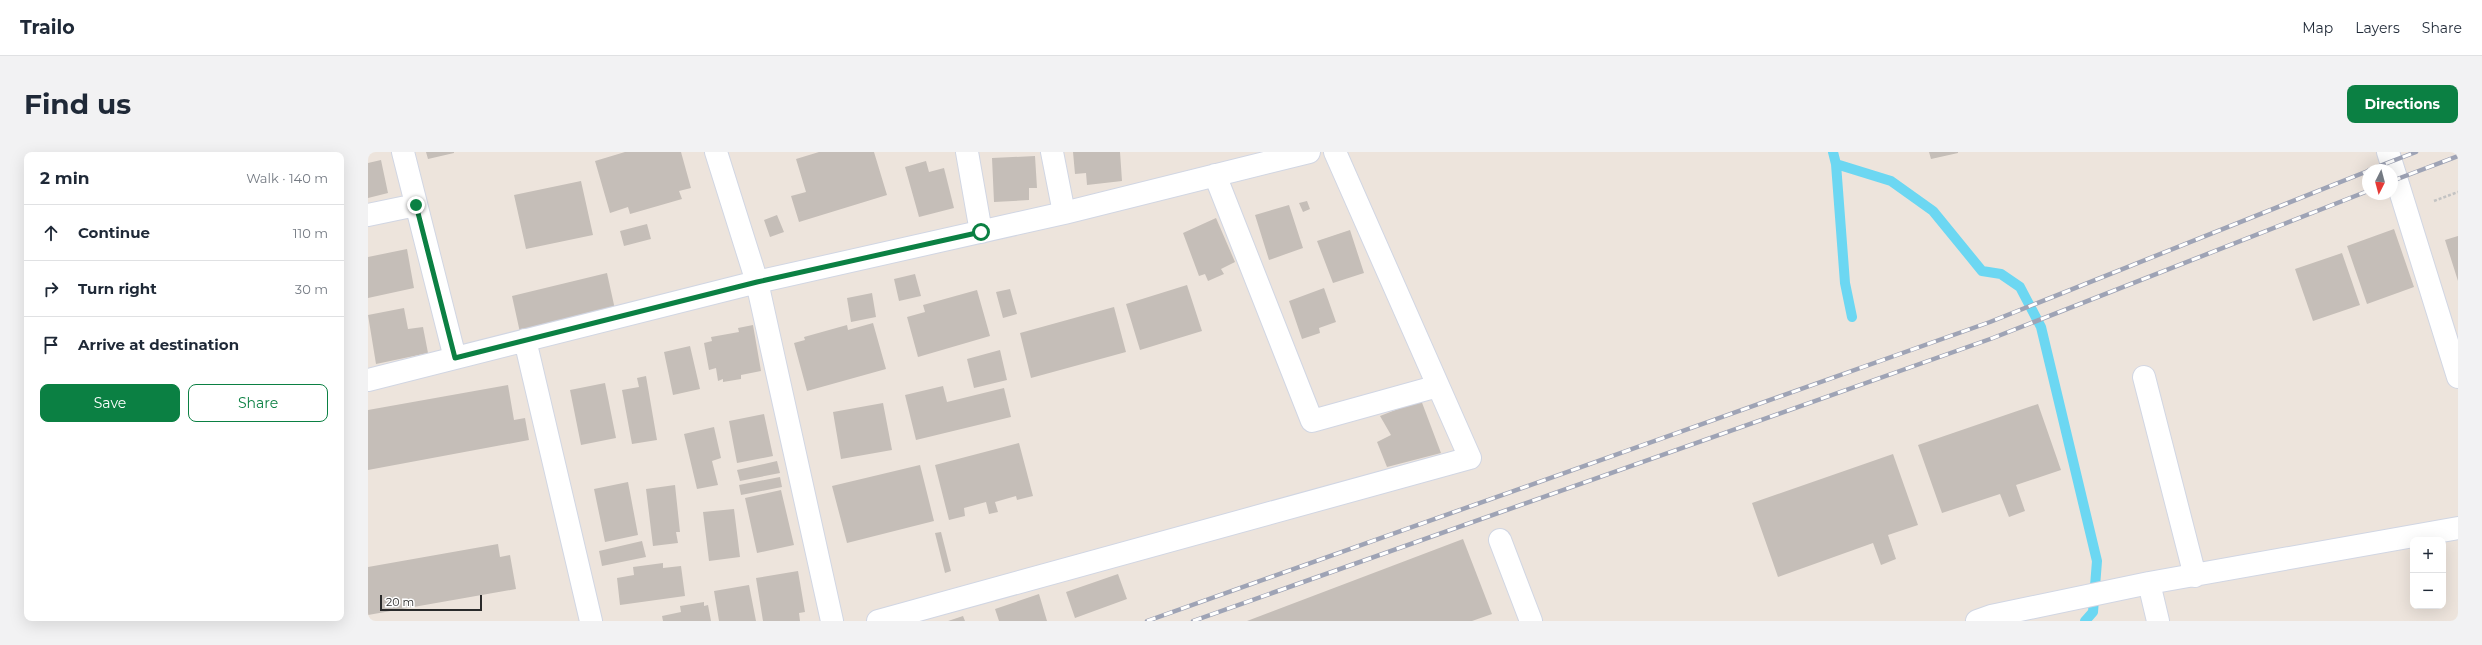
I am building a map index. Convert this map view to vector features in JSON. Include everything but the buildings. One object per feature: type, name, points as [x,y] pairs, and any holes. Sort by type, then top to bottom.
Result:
[{"type":"street","points":[[403,152],[455,358]]},
{"type":"street","points":[[716,152],[757,282],[832,621]]},
{"type":"street","points":[[967,152],[981,232]]},
{"type":"street","points":[[1052,152],[1064,212]]},
{"type":"street","points":[[368,380],[757,282],[981,232],[1309,152]]},
{"type":"street","points":[[878,621],[1470,458],[1335,152]]},
{"type":"street","points":[[2388,152],[2457,373]]},
{"type":"street","points":[[1215,175],[1312,421],[1438,386]]},
{"type":"street","points":[[368,215],[416,205]]},
{"type":"street","points":[[525,340],[591,621]]},
{"type":"street","points":[[2144,377],[2195,576]]},
{"type":"street","points":[[1978,621],[1991,616],[2150,583],[2458,528]]},
{"type":"street","points":[[1500,540],[1531,621]]},
{"type":"street","points":[[2150,583],[2158,621]]},
{"type":"waterway","points":[[1833,152],[1836,164],[1891,181],[1933,211],[1982,271],[2001,274],[2020,287],[2041,327],[2097,561],[2093,612],[2085,621]]},
{"type":"waterway","points":[[1836,164],[1845,283],[1852,317]]},
{"type":"railway","points":[[2385,164],[2416,152]]},
{"type":"railway","points":[[2398,179],[2458,156]]},
{"type":"railway","points":[[1147,621],[1990,322],[2362,173]]},
{"type":"railway","points":[[1193,621],[1993,338],[2362,193]]},
{"type":"route","points":[[416,205],[455,358],[757,282],[981,232]]}]
